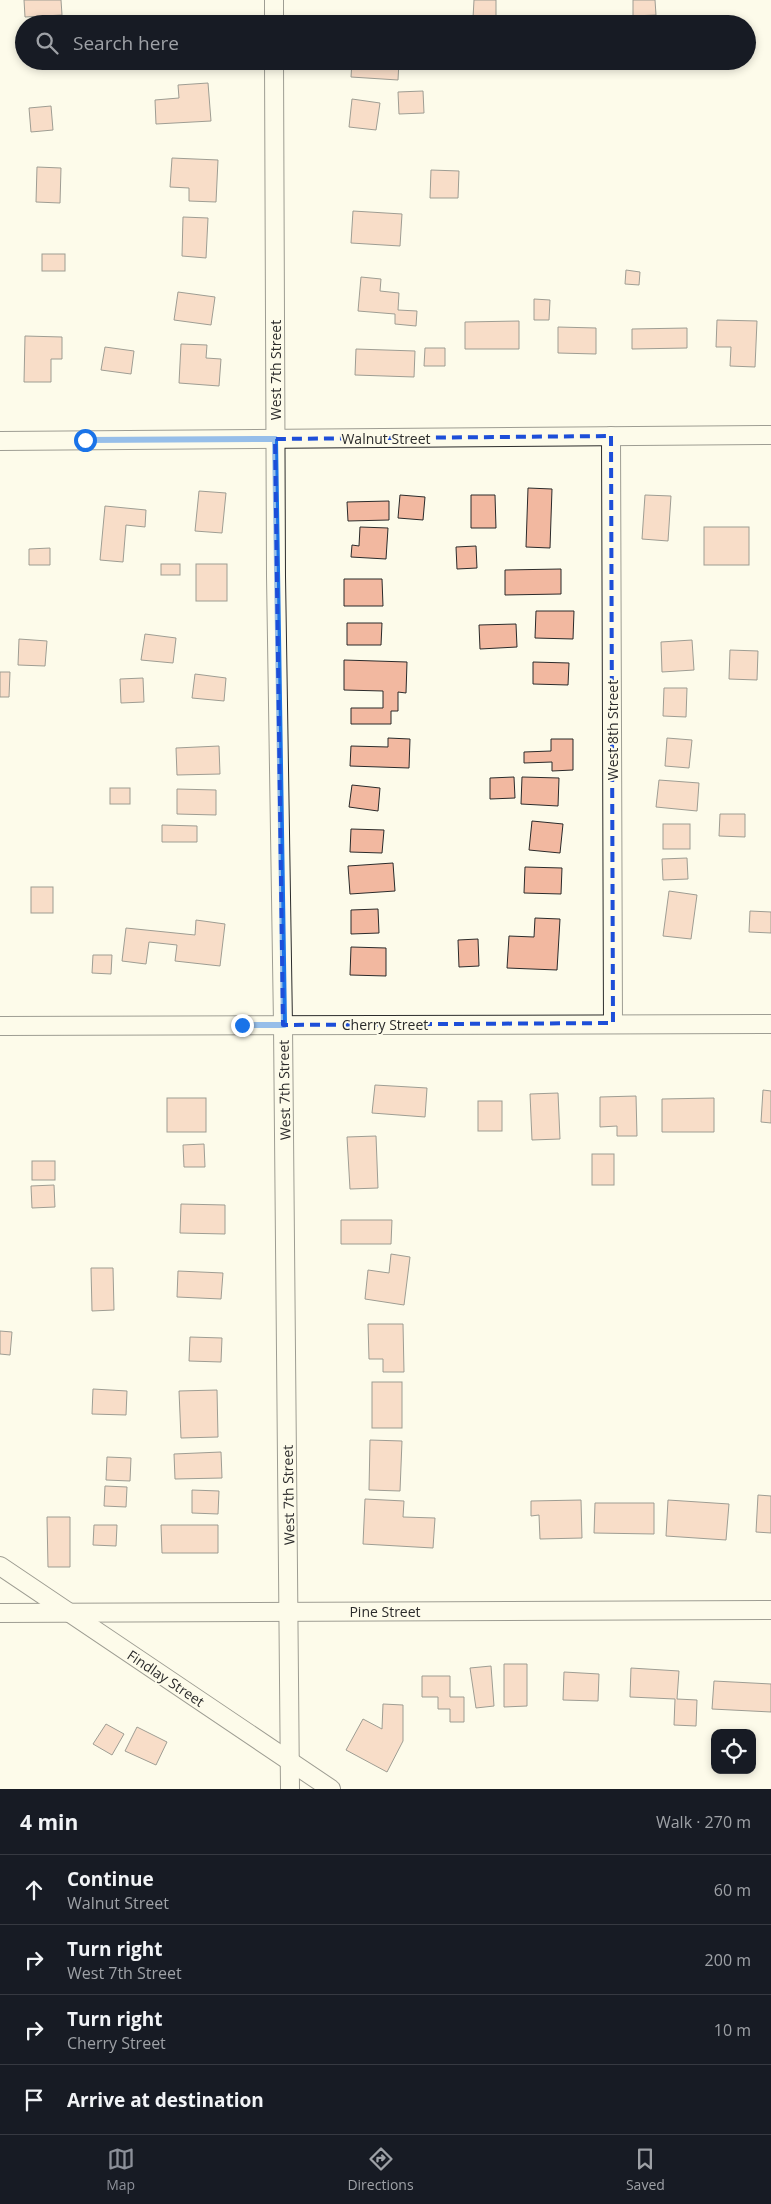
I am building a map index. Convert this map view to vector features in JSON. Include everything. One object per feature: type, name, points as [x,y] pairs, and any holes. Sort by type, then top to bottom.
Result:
[{"type":"street","points":[[274,0],[274,15]]},
{"type":"street","name":"West 7th Street","points":[[274,70],[275,439],[284,1025],[290,1789]]},
{"type":"street","name":"Walnut Street","points":[[0,441],[771,435]]},
{"type":"street","name":"West 8th Street","points":[[611,436],[613,1024]]},
{"type":"street","name":"Cherry Street","points":[[0,1026],[771,1024]]},
{"type":"street","name":"Findlay Street","points":[[0,1566],[331,1789]]},
{"type":"street","name":"Pine Street","points":[[0,1613],[67,1611],[771,1610]]},
{"type":"highlighted area","points":[[611,436],[613,1023],[283,1025],[275,439]]},
{"type":"building","points":[[24,0],[61,0],[62,15],[25,15]]},
{"type":"building","points":[[474,0],[496,0],[496,15],[473,15]]},
{"type":"building","points":[[633,0],[655,0],[656,15],[633,15]]},
{"type":"building","points":[[351,70],[399,70],[398,80],[351,77]]},
{"type":"building","points":[[208,83],[211,121],[156,124],[155,100],[179,98],[178,85]]},
{"type":"building","points":[[423,91],[424,113],[399,114],[398,92]]},
{"type":"building","points":[[352,99],[380,103],[376,130],[349,127]]},
{"type":"building","points":[[51,106],[53,130],[31,132],[29,108]]},
{"type":"building","points":[[172,158],[218,160],[216,202],[189,201],[189,188],[170,187]]},
{"type":"building","points":[[37,167],[61,168],[60,203],[36,202]]},
{"type":"building","points":[[431,170],[459,171],[458,198],[430,198]]},
{"type":"building","points":[[353,211],[402,214],[400,246],[351,243]]},
{"type":"building","points":[[183,217],[208,218],[206,258],[182,256]]},
{"type":"building","points":[[42,254],[65,254],[65,271],[42,271]]},
{"type":"building","points":[[626,270],[640,272],[639,285],[625,284]]},
{"type":"building","points":[[361,277],[381,279],[380,291],[399,293],[398,310],[417,311],[416,326],[395,324],[395,314],[358,311]]},
{"type":"building","points":[[178,292],[215,297],[211,325],[174,320]]},
{"type":"building","points":[[534,299],[550,300],[549,320],[534,320]]},
{"type":"building","points":[[717,320],[757,321],[755,367],[730,366],[731,347],[716,347]]},
{"type":"building","points":[[519,321],[519,349],[465,349],[465,322]]},
{"type":"building","points":[[558,327],[596,328],[596,354],[558,353]]},
{"type":"building","points":[[687,328],[687,348],[632,349],[632,329]]},
{"type":"building","points":[[25,336],[62,337],[62,359],[51,359],[51,382],[24,382]]},
{"type":"building","points":[[181,344],[207,345],[206,358],[221,359],[219,386],[179,383]]},
{"type":"building","points":[[105,347],[134,351],[131,374],[101,370]]},
{"type":"building","points":[[425,348],[445,348],[445,366],[424,366]]},
{"type":"building","points":[[356,349],[415,351],[414,377],[355,375]]},
{"type":"building","points":[[528,488],[552,489],[550,548],[526,547]]},
{"type":"building","points":[[199,491],[226,493],[222,533],[195,531]]},
{"type":"building","points":[[400,495],[425,497],[423,520],[398,518]]},
{"type":"building","points":[[471,495],[495,495],[496,528],[471,528]]},
{"type":"building","points":[[645,495],[671,496],[668,541],[642,539]]},
{"type":"building","points":[[389,501],[389,520],[348,521],[347,502]]},
{"type":"building","points":[[105,506],[146,510],[145,527],[126,525],[123,562],[100,560]]},
{"type":"building","points":[[360,527],[388,528],[386,559],[351,557],[352,545],[359,546]]},
{"type":"building","points":[[704,527],[749,527],[749,565],[704,565]]},
{"type":"building","points":[[476,546],[477,568],[457,569],[456,547]]},
{"type":"building","points":[[50,548],[50,565],[29,565],[29,549]]},
{"type":"building","points":[[161,564],[180,564],[180,575],[161,575]]},
{"type":"building","points":[[196,564],[227,564],[227,601],[196,601]]},
{"type":"building","points":[[561,569],[561,594],[505,595],[505,570]]},
{"type":"building","points":[[344,579],[382,579],[383,606],[344,606]]},
{"type":"building","points":[[536,611],[574,611],[573,639],[535,638]]},
{"type":"building","points":[[347,623],[382,623],[381,645],[347,645]]},
{"type":"building","points":[[516,624],[517,647],[480,649],[479,625]]},
{"type":"building","points":[[145,634],[176,638],[173,663],[141,660]]},
{"type":"building","points":[[19,639],[47,641],[45,666],[18,665]]},
{"type":"building","points":[[692,640],[694,670],[662,672],[661,642]]},
{"type":"building","points":[[730,650],[758,651],[757,680],[729,679]]},
{"type":"building","points":[[344,660],[407,662],[406,693],[398,692],[398,711],[391,711],[391,724],[351,724],[351,708],[383,708],[383,691],[344,690]]},
{"type":"building","points":[[533,662],[569,663],[568,685],[533,684]]},
{"type":"building","points":[[0,672],[10,672],[9,697],[0,697]]},
{"type":"building","points":[[195,674],[226,678],[224,701],[192,698]]},
{"type":"building","points":[[143,678],[144,702],[121,703],[120,679]]},
{"type":"building","points":[[664,688],[687,688],[686,717],[663,716]]},
{"type":"building","points":[[388,738],[410,739],[409,768],[350,766],[351,746],[388,747]]},
{"type":"building","points":[[667,738],[692,740],[689,768],[665,766]]},
{"type":"building","points":[[551,739],[573,739],[573,770],[552,771],[552,762],[524,763],[524,752],[551,751]]},
{"type":"building","points":[[219,746],[220,774],[177,775],[176,748]]},
{"type":"building","points":[[514,777],[515,798],[490,799],[490,778]]},
{"type":"building","points":[[522,777],[559,778],[558,806],[521,804]]},
{"type":"building","points":[[659,780],[699,783],[697,811],[656,807]]},
{"type":"building","points":[[352,785],[380,788],[378,811],[349,807]]},
{"type":"building","points":[[110,788],[130,788],[130,804],[110,804]]},
{"type":"building","points":[[177,789],[216,790],[216,815],[177,814]]},
{"type":"building","points":[[720,814],[745,814],[745,837],[719,836]]},
{"type":"building","points":[[532,821],[563,824],[560,853],[529,850]]},
{"type":"building","points":[[663,824],[690,824],[690,849],[663,849]]},
{"type":"building","points":[[162,825],[197,826],[197,842],[162,842]]},
{"type":"building","points":[[351,829],[384,830],[382,853],[350,852]]},
{"type":"building","points":[[687,858],[688,879],[663,880],[662,859]]},
{"type":"building","points":[[393,863],[395,891],[350,894],[348,866]]},
{"type":"building","points":[[525,867],[562,868],[561,894],[524,893]]},
{"type":"building","points":[[31,887],[53,887],[53,913],[31,913]]},
{"type":"building","points":[[669,891],[697,895],[691,939],[663,936]]},
{"type":"building","points":[[378,909],[379,933],[351,934],[351,910]]},
{"type":"building","points":[[750,911],[771,912],[771,933],[749,932]]},
{"type":"building","points":[[535,918],[560,919],[557,970],[507,968],[509,936],[534,937]]},
{"type":"building","points":[[196,920],[225,924],[220,966],[175,961],[177,945],[149,942],[146,964],[122,961],[126,928],[195,935]]},
{"type":"building","points":[[478,939],[479,966],[459,967],[458,940]]},
{"type":"building","points":[[351,947],[386,948],[386,976],[350,975]]},
{"type":"building","points":[[93,955],[112,955],[111,974],[92,973]]},
{"type":"building","points":[[375,1085],[427,1088],[425,1117],[372,1113]]},
{"type":"building","points":[[763,1090],[771,1091],[771,1123],[761,1122]]},
{"type":"building","points":[[558,1093],[560,1139],[532,1140],[530,1094]]},
{"type":"building","points":[[636,1096],[637,1136],[617,1136],[617,1126],[600,1127],[600,1097]]},
{"type":"building","points":[[167,1098],[206,1098],[206,1132],[167,1132]]},
{"type":"building","points":[[714,1098],[714,1132],[662,1132],[662,1099]]},
{"type":"building","points":[[478,1101],[502,1101],[502,1131],[478,1131]]},
{"type":"building","points":[[376,1136],[378,1188],[350,1189],[347,1137]]},
{"type":"building","points":[[204,1144],[205,1167],[184,1167],[183,1145]]},
{"type":"building","points":[[592,1154],[614,1154],[614,1185],[592,1185]]},
{"type":"building","points":[[32,1161],[55,1161],[55,1180],[32,1180]]},
{"type":"building","points":[[54,1185],[55,1207],[32,1208],[31,1186]]},
{"type":"building","points":[[181,1204],[225,1205],[225,1234],[180,1233]]},
{"type":"building","points":[[341,1220],[392,1220],[391,1244],[341,1244]]},
{"type":"building","points":[[391,1254],[410,1257],[404,1305],[365,1299],[368,1270],[389,1273]]},
{"type":"building","points":[[91,1268],[113,1268],[114,1310],[92,1311]]},
{"type":"building","points":[[178,1271],[223,1273],[221,1299],[177,1297]]},
{"type":"building","points":[[368,1324],[403,1324],[404,1372],[383,1372],[383,1359],[369,1359]]},
{"type":"building","points":[[0,1331],[12,1332],[10,1355],[0,1354]]},
{"type":"building","points":[[190,1337],[222,1338],[221,1362],[189,1361]]},
{"type":"building","points":[[372,1382],[402,1382],[402,1428],[372,1428]]},
{"type":"building","points":[[93,1389],[127,1391],[126,1415],[92,1414]]},
{"type":"building","points":[[217,1390],[218,1437],[181,1438],[179,1391]]},
{"type":"building","points":[[370,1440],[402,1441],[400,1491],[369,1490]]},
{"type":"building","points":[[221,1452],[222,1478],[175,1479],[174,1454]]},
{"type":"building","points":[[107,1457],[131,1458],[130,1481],[106,1480]]},
{"type":"building","points":[[105,1486],[127,1487],[126,1507],[104,1506]]},
{"type":"building","points":[[192,1490],[219,1491],[218,1514],[192,1513]]},
{"type":"building","points":[[758,1495],[771,1496],[771,1533],[756,1532]]},
{"type":"building","points":[[365,1499],[404,1501],[403,1517],[435,1518],[433,1548],[363,1544]]},
{"type":"building","points":[[581,1500],[582,1538],[540,1539],[539,1515],[531,1516],[531,1501]]},
{"type":"building","points":[[668,1500],[729,1504],[726,1540],[666,1536]]},
{"type":"building","points":[[595,1503],[654,1503],[654,1534],[594,1533]]},
{"type":"building","points":[[47,1517],[70,1517],[70,1567],[48,1567]]},
{"type":"building","points":[[94,1525],[117,1525],[116,1546],[93,1545]]},
{"type":"building","points":[[161,1525],[218,1525],[218,1553],[162,1553]]},
{"type":"building","points":[[504,1664],[527,1664],[527,1706],[504,1707]]},
{"type":"building","points":[[491,1666],[494,1706],[476,1708],[470,1668]]},
{"type":"building","points":[[631,1668],[679,1671],[677,1699],[697,1700],[696,1726],[674,1725],[675,1699],[630,1697]]},
{"type":"building","points":[[564,1672],[599,1674],[598,1701],[563,1700]]},
{"type":"building","points":[[422,1676],[450,1676],[450,1697],[464,1697],[464,1722],[450,1722],[450,1709],[438,1709],[438,1697],[422,1697]]},
{"type":"building","points":[[714,1681],[771,1684],[771,1712],[712,1709]]},
{"type":"building","points":[[383,1704],[403,1705],[403,1741],[387,1772],[346,1750],[363,1719],[382,1729]]},
{"type":"building","points":[[106,1724],[124,1734],[112,1755],[93,1744]]},
{"type":"building","points":[[137,1727],[167,1742],[156,1765],[125,1751]]},
{"type":"route","points":[[85,440],[275,439],[284,1025],[242,1025]]}]
